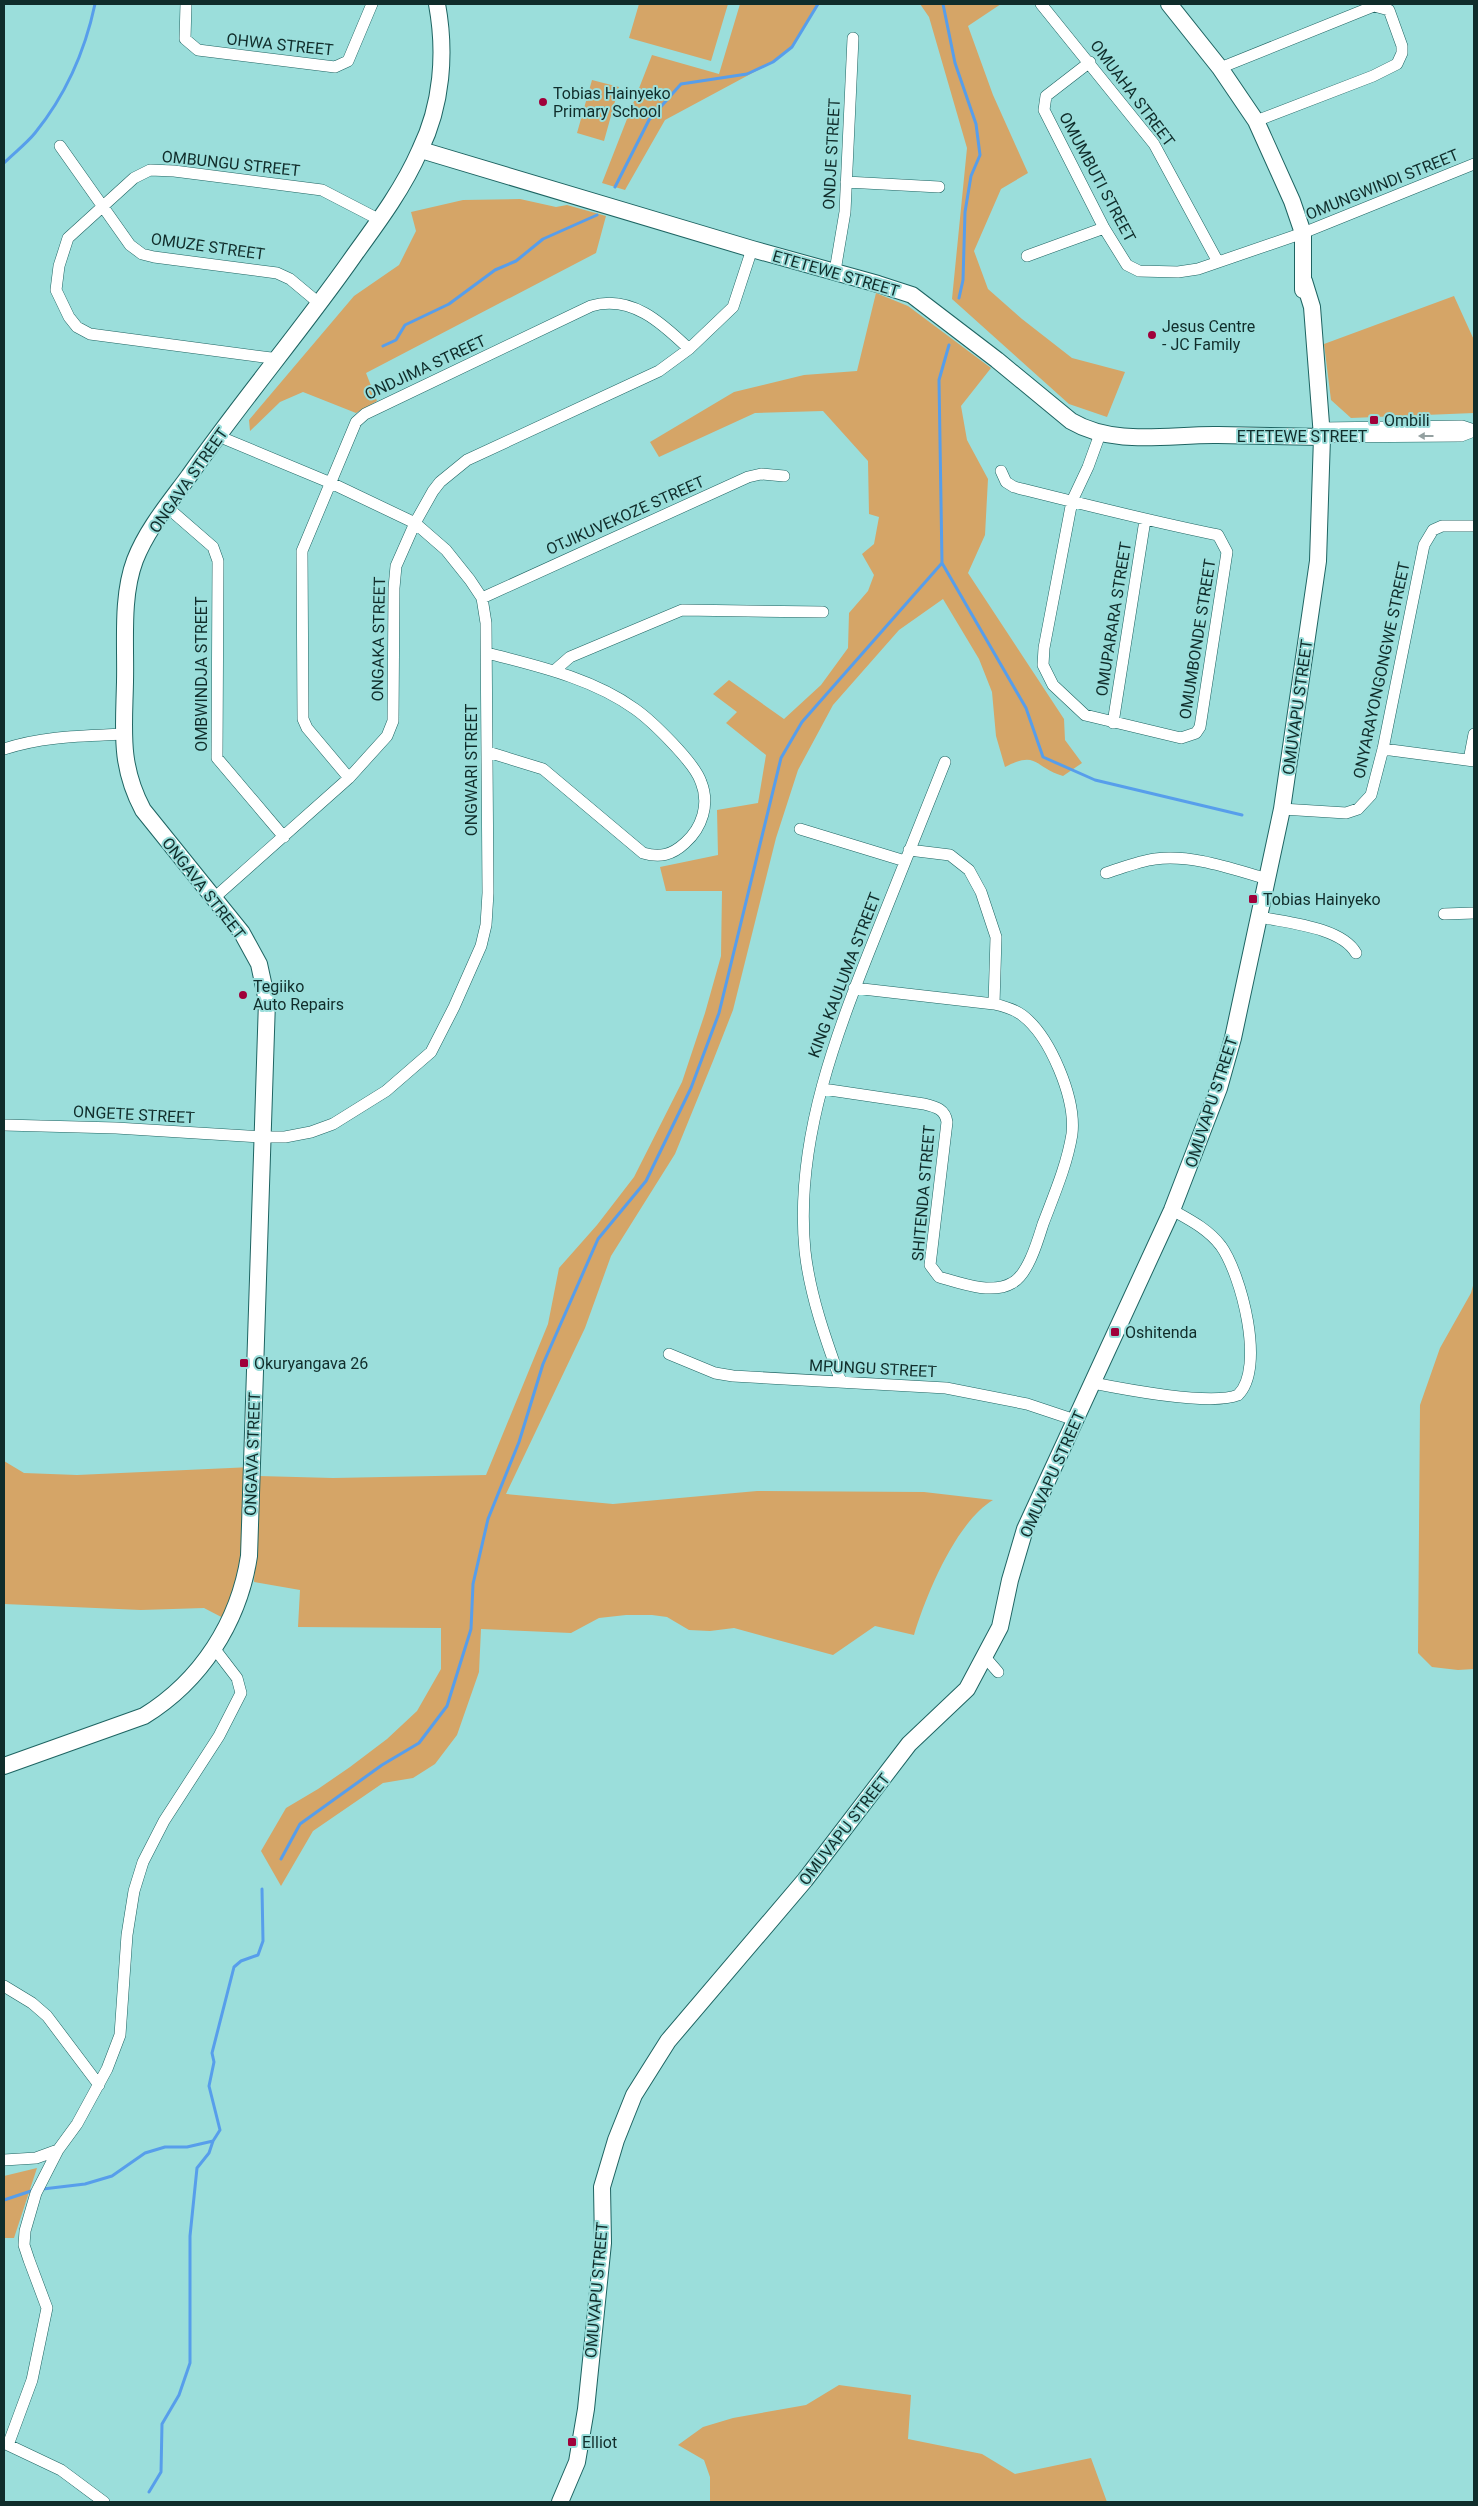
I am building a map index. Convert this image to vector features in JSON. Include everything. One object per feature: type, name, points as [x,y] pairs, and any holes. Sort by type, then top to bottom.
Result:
[{"type":"street","name":"OHWA STREET","points":[[186,4],[185,39],[198,50],[335,68],[348,62],[372,4]]},
{"type":"street","name":"ONGAVA STREET","points":[[4,1766],[144,1716],[165,1704],[185,1685],[214,1648],[234,1609],[249,1556],[267,1001],[258,964],[242,933],[143,810],[131,788],[125,765],[124,734],[128,595],[135,561],[151,531],[218,436],[279,359],[380,220],[421,150],[441,76],[441,43],[437,4]]},
{"type":"street","name":"OMUAHA STREET","points":[[1041,4],[1090,62],[1154,144],[1218,262]]},
{"type":"street","name":"OMUVAPU STREET","points":[[560,2502],[577,2462],[586,2409],[604,2243],[602,2187],[616,2140],[634,2095],[668,2041],[805,1880],[909,1744],[967,1689],[1000,1627],[1024,1529],[1172,1210],[1219,1088],[1233,1038],[1282,809],[1318,561],[1319,521],[1315,507],[1316,432],[1301,309],[1304,281],[1303,233],[1292,201],[1256,121],[1220,68],[1168,4]]},
{"type":"street","points":[[1220,68],[1374,6],[1389,10],[1402,46],[1402,53],[1397,64],[1374,76],[1256,121]]},
{"type":"street","name":"ONDJE STREET","points":[[835,271],[845,212],[854,38]]},
{"type":"street","name":"OMUMBUTI STREET","points":[[1090,62],[1046,96],[1044,110],[1104,228],[1127,265],[1134,270],[1178,272],[1198,269],[1303,233]]},
{"type":"street","name":"OMUZE STREET","points":[[60,146],[101,208],[130,245],[142,254],[277,273],[290,279],[320,304]]},
{"type":"street","name":"ETETEWE STREET","points":[[421,150],[912,295],[961,331],[1071,421],[1085,429],[1100,434],[1136,436],[1220,435],[1238,430],[1316,432],[1462,426],[1474,431]]},
{"type":"street","name":"OMUNGWINDI STREET","points":[[1303,233],[1474,164]]},
{"type":"street","name":"OMBUNGU STREET","points":[[279,359],[101,337],[78,327],[58,296],[56,284],[59,266],[68,238],[134,178],[144,172],[174,171],[322,190],[380,220]]},
{"type":"street","points":[[846,182],[939,187]]},
{"type":"street","points":[[1027,256],[1104,228]]},
{"type":"street","name":"ONGAKA STREET","points":[[214,898],[349,778],[387,736],[393,721],[394,588],[396,566],[415,523],[440,482],[467,460],[659,371],[689,349],[733,307],[752,249]]},
{"type":"street","name":"ONDJIMA STREET","points":[[349,778],[307,728],[302,708],[302,551],[356,422],[365,414],[603,302],[617,303],[659,320],[689,349]]},
{"type":"street","name":"OMUMBONDE STREET","points":[[1072,501],[1145,520],[1218,535],[1227,552],[1200,727],[1196,733],[1181,738],[1086,716],[1053,685],[1043,665],[1044,648],[1072,501],[1088,467],[1100,434]]},
{"type":"street","name":"ONGWARI STREET","points":[[218,436],[331,484],[415,523],[446,550],[482,598],[486,624],[488,752],[486,925],[481,946],[454,1007],[431,1052],[386,1091],[333,1124],[311,1132],[285,1137],[262,1138]]},
{"type":"street","points":[[1001,471],[1006,482],[1014,487],[1072,501]]},
{"type":"street","name":"OTJIKUVEKOZE STREET","points":[[482,598],[748,477],[761,474],[784,476]]},
{"type":"street","name":"OMBWINDJA STREET","points":[[167,507],[204,538],[216,554],[217,758],[284,837]]},
{"type":"street","name":"OMUPARARA STREET","points":[[1113,723],[1145,520]]},
{"type":"street","name":"ONYARAYONGONGWE STREET","points":[[1282,809],[1336,814],[1358,810],[1371,795],[1383,749],[1424,545],[1433,530],[1442,526],[1474,526]]},
{"type":"street","points":[[554,671],[570,657],[682,610],[823,612]]},
{"type":"street","points":[[487,653],[554,671],[600,689],[635,709],[664,736],[697,772],[702,783],[703,816],[699,828],[692,837],[674,852],[666,855],[643,853],[543,769],[488,752]]},
{"type":"street","points":[[4,750],[25,742],[67,736],[124,734]]},
{"type":"street","points":[[1383,749],[1472,761],[1474,734]]},
{"type":"street","name":"KING KAULUMA STREET","points":[[841,1382],[814,1298],[805,1250],[806,1185],[809,1153],[828,1062],[854,988],[945,762]]},
{"type":"street","points":[[800,829],[907,856],[950,855],[958,859],[970,870],[981,892],[996,937],[994,1004]]},
{"type":"street","points":[[1106,873],[1155,859],[1181,859],[1210,863],[1268,879]]},
{"type":"street","points":[[1444,914],[1474,913]]},
{"type":"street","points":[[1260,917],[1316,929],[1341,938],[1351,944],[1356,953]]},
{"type":"street","name":"SHITENDA STREET","points":[[823,1089],[924,1104],[939,1108],[946,1114],[947,1122],[930,1265],[939,1277],[976,1286],[1001,1288],[1014,1283],[1022,1273],[1034,1249],[1062,1172],[1072,1133],[1071,1113],[1059,1068],[1046,1044],[1030,1022],[1020,1013],[994,1004],[854,988]]},
{"type":"street","name":"ONGETE STREET","points":[[4,1125],[116,1128],[262,1138]]},
{"type":"street","points":[[1093,1383],[1133,1391],[1217,1399],[1238,1395],[1247,1382],[1250,1355],[1249,1321],[1240,1288],[1221,1247],[1201,1226],[1172,1210]]},
{"type":"street","name":"MPUNGU STREET","points":[[669,1354],[707,1370],[732,1376],[946,1388],[1027,1404],[1076,1420]]},
{"type":"street","points":[[104,2502],[61,2470],[6,2444],[32,2380],[47,2308],[24,2245],[25,2231],[36,2194],[58,2150],[99,2085],[120,2035],[127,1935],[134,1891],[143,1862],[164,1821],[219,1736],[241,1694],[237,1678],[214,1648]]},
{"type":"street","points":[[985,1657],[998,1672]]},
{"type":"street","points":[[4,1986],[32,2003],[47,2016],[99,2085]]},
{"type":"street","points":[[4,2160],[36,2158],[58,2150]]},
{"type":"shaded area","points":[[639,4],[728,4],[711,61],[629,38]]},
{"type":"shaded area","points":[[740,4],[818,4],[792,47],[773,62],[665,120],[625,190],[602,183],[652,55],[719,74]]},
{"type":"shaded area","points":[[920,4],[1001,4],[968,26],[993,95],[1028,173],[1001,189],[974,251],[988,289],[1022,319],[1072,358],[1125,372],[1107,417],[1069,404],[952,299],[967,148],[929,17]]},
{"type":"shaded area","points":[[592,80],[619,87],[604,141],[577,133]]},
{"type":"shaded area","points":[[520,199],[556,207],[567,205],[606,216],[596,253],[366,373],[377,401],[356,413],[303,392],[280,402],[250,431],[249,420],[354,296],[399,265],[416,231],[411,212],[463,200]]},
{"type":"shaded area","points":[[876,293],[908,306],[991,368],[961,406],[967,440],[988,479],[985,535],[968,573],[1064,719],[1065,740],[1082,763],[1063,776],[1030,760],[1016,762],[1005,767],[996,736],[992,692],[979,659],[943,599],[899,630],[833,705],[798,770],[776,838],[733,1010],[675,1154],[611,1256],[585,1328],[506,1494],[613,1504],[757,1491],[924,1492],[993,1500],[979,1510],[955,1542],[926,1600],[914,1635],[875,1626],[833,1655],[734,1628],[710,1631],[689,1630],[667,1617],[652,1615],[599,1618],[571,1633],[481,1629],[479,1672],[457,1735],[435,1764],[413,1778],[383,1783],[313,1831],[281,1886],[261,1851],[286,1808],[350,1767],[387,1739],[417,1711],[441,1669],[441,1628],[298,1627],[300,1590],[254,1582],[259,1476],[333,1478],[486,1475],[548,1324],[559,1268],[597,1225],[634,1177],[682,1082],[705,1013],[721,956],[722,891],[666,891],[660,867],[718,855],[717,810],[758,803],[766,755],[726,723],[737,712],[713,694],[729,680],[784,719],[821,685],[848,648],[849,613],[868,591],[874,575],[862,554],[874,544],[879,517],[869,514],[868,461],[823,411],[755,413],[659,457],[650,442],[734,392],[804,375],[857,371]]},
{"type":"shaded area","points":[[1454,296],[1474,340],[1474,413],[1351,418],[1331,400],[1324,344]]},
{"type":"shaded area","points":[[1474,1282],[1474,1669],[1458,1670],[1432,1667],[1418,1653],[1420,1405],[1440,1348],[1471,1293]]},
{"type":"shaded area","points":[[4,1461],[24,1473],[77,1475],[252,1467],[249,1556],[229,1621],[204,1608],[141,1610],[4,1604]]},
{"type":"shaded area","points":[[37,2168],[14,2238],[4,2238],[4,2176]]},
{"type":"shaded area","points":[[839,2385],[911,2395],[908,2439],[982,2454],[1015,2474],[1091,2458],[1107,2502],[710,2502],[710,2477],[704,2460],[678,2445],[703,2427],[733,2418],[806,2405]]},
{"type":"waterway","points":[[4,163],[35,133],[56,104],[80,56],[95,4]]},
{"type":"waterway","points":[[615,187],[649,120],[681,84],[747,74],[773,62],[792,47],[818,4]]},
{"type":"waterway","points":[[943,4],[955,63],[976,124],[980,155],[971,176],[965,212],[963,280],[959,298]]},
{"type":"waterway","points":[[383,346],[396,340],[405,325],[449,304],[495,270],[516,261],[543,239],[597,215]]},
{"type":"waterway","points":[[949,345],[939,380],[942,563],[1026,708],[1043,757],[1095,780],[1242,815]]},
{"type":"waterway","points":[[281,1859],[300,1824],[382,1765],[419,1743],[447,1706],[471,1629],[473,1584],[488,1519],[519,1442],[543,1364],[598,1239],[646,1181],[691,1088],[719,1013],[781,758],[802,722],[942,563]]},
{"type":"waterway","points":[[149,2492],[161,2472],[162,2424],[179,2395],[190,2363],[190,2236],[197,2168],[209,2153],[213,2141],[220,2130],[209,2086],[214,2062],[212,2053],[234,1967],[241,1961],[258,1955],[263,1941],[262,1889]]},
{"type":"waterway","points":[[43,2189],[85,2184],[112,2176],[145,2153],[165,2147],[187,2147],[213,2141]]},
{"type":"waterway","points":[[4,2200],[34,2190]]},
{"type":"place","name":"Tobias Hainyeko Primary School","points":[[543,102]]},
{"type":"place","name":"Jesus Centre - JC Family","points":[[1152,335]]},
{"type":"place","name":"Ombili","points":[[1374,420]]},
{"type":"place","name":"Tobias Hainyeko","points":[[1253,899]]},
{"type":"place","name":"Tegiiko Auto Repairs","points":[[243,995]]},
{"type":"place","name":"Oshitenda","points":[[1115,1332]]},
{"type":"place","name":"Okuryangava 26","points":[[244,1363]]},
{"type":"place","name":"Elliot","points":[[572,2442]]}]
